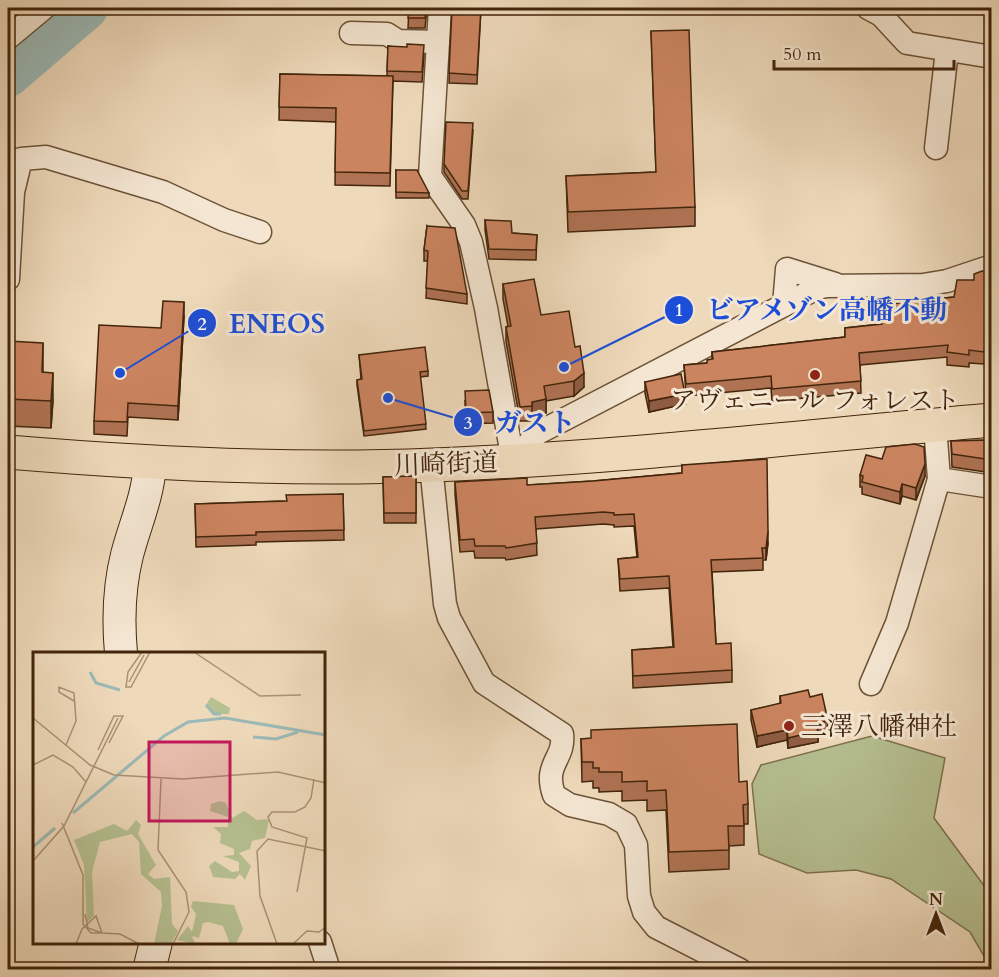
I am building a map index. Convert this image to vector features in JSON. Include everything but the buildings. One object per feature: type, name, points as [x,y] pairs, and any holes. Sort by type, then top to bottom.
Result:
[{"type":"main road","name":"川崎街道","points":[[8,452],[150,464],[272,467],[431,465],[513,461],[992,420]]},
{"type":"street","points":[[8,38],[44,8]]},
{"type":"street","points":[[440,8],[430,176],[464,225],[471,242],[486,308],[513,461]]},
{"type":"street","points":[[868,8],[881,15],[907,43],[992,57]]},
{"type":"street","points":[[351,33],[387,34],[398,41],[438,42]]},
{"type":"street","points":[[936,148],[947,50]]},
{"type":"street","points":[[8,279],[13,192],[12,169],[21,159],[46,157],[163,192],[224,220],[260,232]]},
{"type":"street","points":[[513,461],[538,433],[817,288],[923,285],[947,281],[992,266]]},
{"type":"street","points":[[784,305],[787,269],[842,286]]},
{"type":"street","points":[[871,684],[897,623],[939,479],[935,425]]},
{"type":"street","points":[[121,652],[121,586],[127,554],[148,491],[150,464]]},
{"type":"street","points":[[431,465],[432,497],[448,618],[484,683],[562,734],[563,745],[551,766],[549,780],[554,795],[570,805],[609,814],[626,825],[636,845],[639,896],[644,912],[656,927],[740,969]]},
{"type":"street","points":[[939,479],[992,487]]},
{"type":"street","points":[[148,969],[155,944]]},
{"type":"street","points":[[321,944],[329,969]]},
{"type":"green space","points":[[872,736],[945,758],[934,818],[991,895],[991,968],[970,932],[891,879],[856,870],[807,873],[759,854],[752,784],[761,765]]},
{"type":"waterway","points":[[8,75],[86,8]]},
{"type":"place","name":"ビアメゾン高幡不動","points":[[564,367]]},
{"type":"place","name":"ENEOS","points":[[120,373]]},
{"type":"place","name":"アヴェニール フォレスト","points":[[815,375]]},
{"type":"place","name":"ガスト","points":[[388,398]]},
{"type":"place","name":"三澤八幡神社","points":[[789,726]]}]
